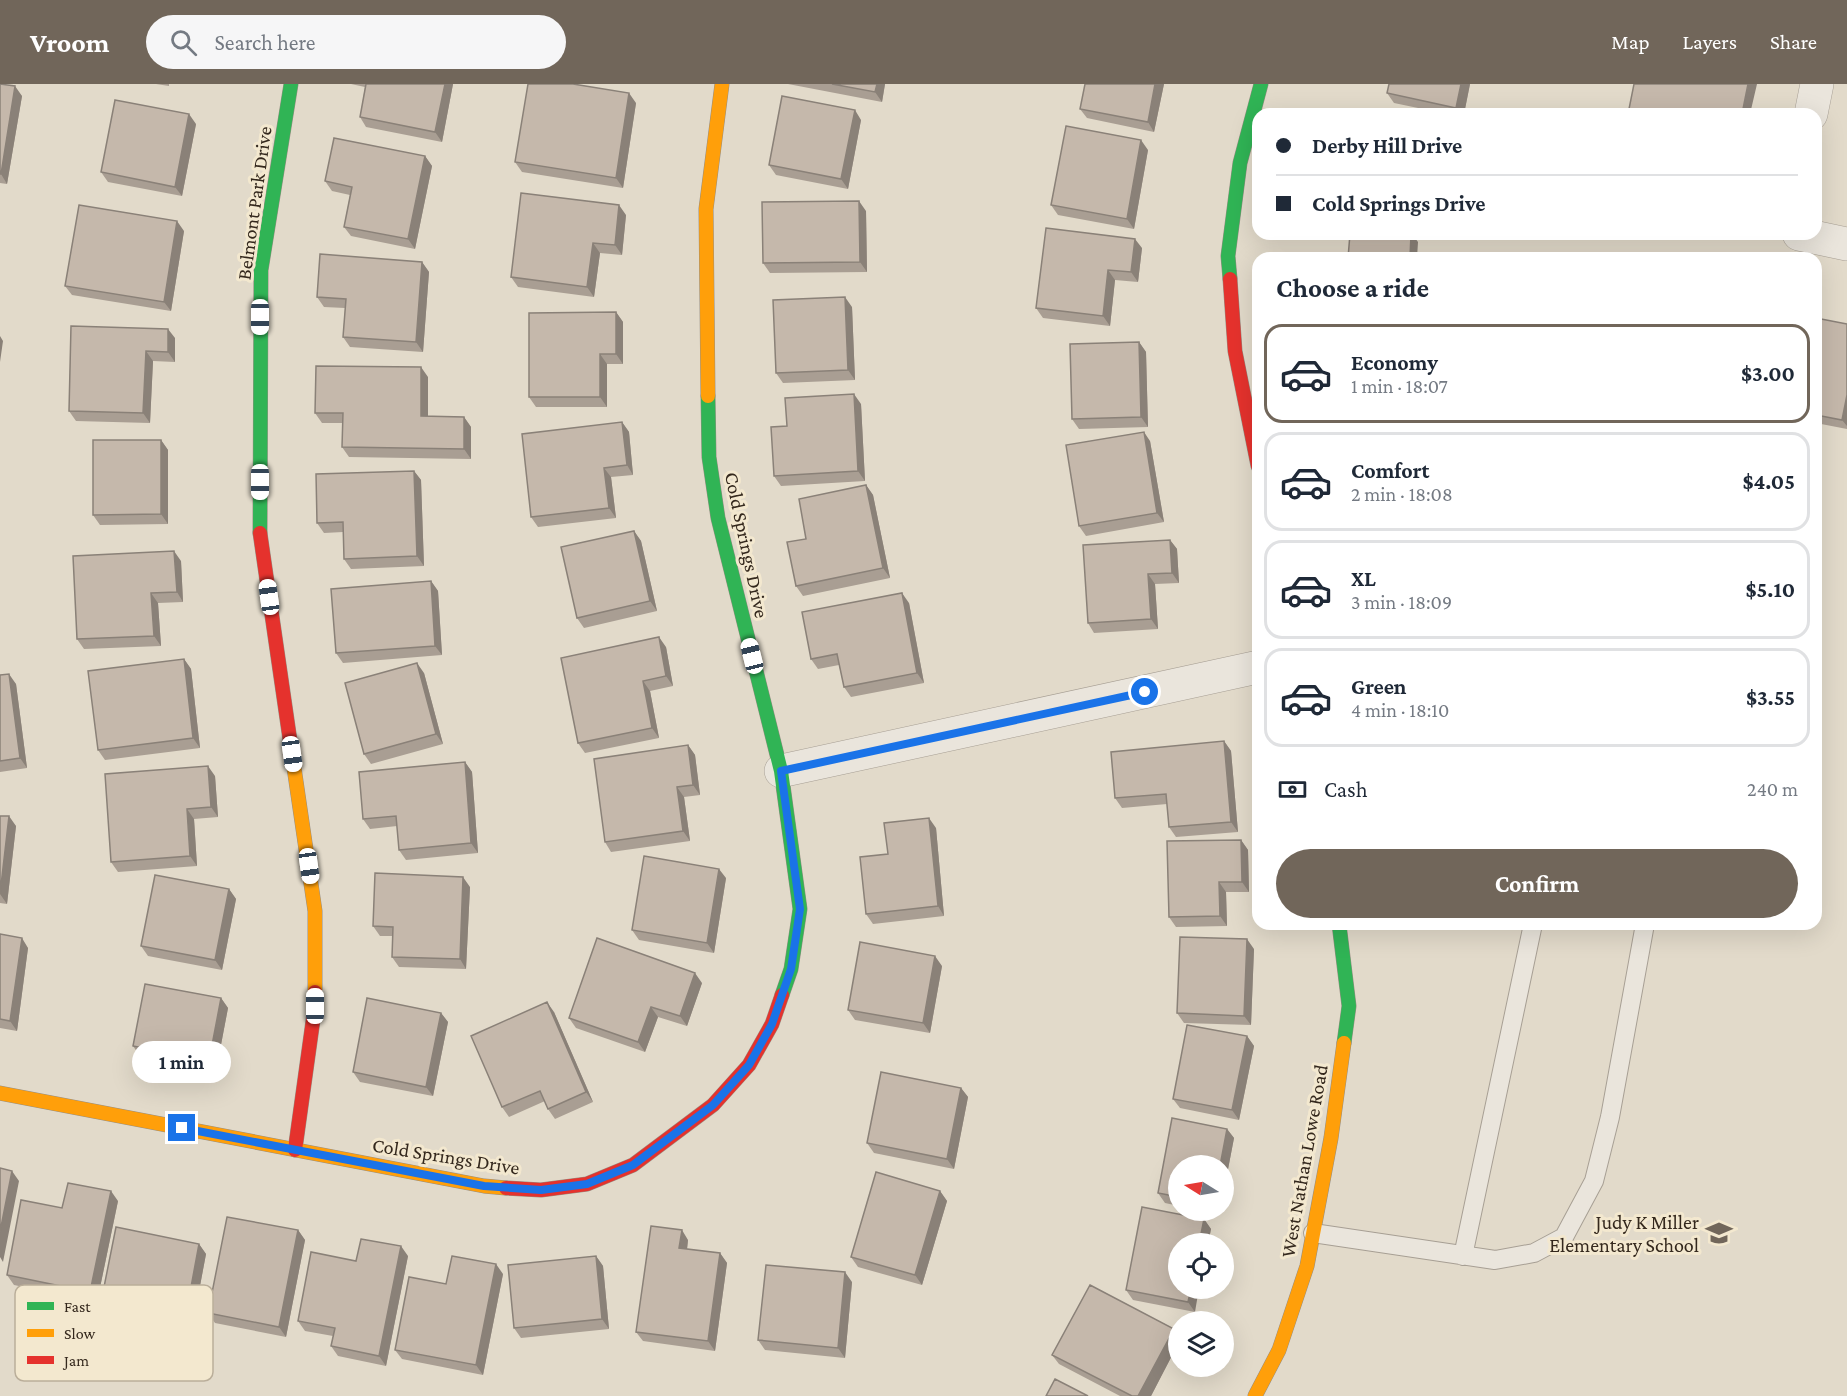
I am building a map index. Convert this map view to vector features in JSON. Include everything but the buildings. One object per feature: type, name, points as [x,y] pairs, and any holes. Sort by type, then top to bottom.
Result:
[{"type":"street","name":"Belmont Park Drive","points":[[291,84],[261,270],[259,529],[315,911],[315,1006],[295,1150]]},
{"type":"street","name":"Cold Springs Drive","points":[[0,1093],[484,1186],[541,1190],[587,1184],[633,1165],[713,1105],[749,1065],[772,1024],[791,969],[800,909],[781,771],[718,518],[709,457],[706,209],[722,84]]},
{"type":"street","points":[[1257,108],[1261,84]]},
{"type":"street","points":[[1811,108],[1817,84]]},
{"type":"street","points":[[1252,129],[1240,163],[1228,256],[1235,351],[1252,436]]},
{"type":"street","points":[[1822,239],[1847,244]]},
{"type":"street","points":[[781,771],[1252,668]]},
{"type":"street","name":"West Nathan Lowe Road","points":[[1255,1396],[1279,1350],[1307,1266],[1331,1138],[1349,1006],[1340,930]]},
{"type":"lane","points":[[1463,1256],[1532,930]]},
{"type":"lane","points":[[1313,1233],[1495,1260],[1534,1253],[1564,1237],[1594,1181],[1610,1117],[1644,930]]},
{"type":"traffic: fast","points":[[260,533],[261,270],[291,84]]},
{"type":"traffic: fast","points":[[1255,108],[1261,84]]},
{"type":"traffic: fast","points":[[1230,279],[1228,256],[1240,163],[1252,118]]},
{"type":"traffic: fast","points":[[708,396],[709,457],[718,518],[781,771],[800,909],[791,969],[782,995]]},
{"type":"traffic: fast","points":[[1340,930],[1349,1006],[1344,1043]]},
{"type":"traffic: slow","points":[[708,396],[706,209],[722,84]]},
{"type":"traffic: slow","points":[[291,747],[315,911],[315,992]]},
{"type":"traffic: slow","points":[[1255,1396],[1279,1350],[1307,1266],[1331,1138],[1344,1043]]},
{"type":"traffic: slow","points":[[0,1093],[484,1186],[506,1188]]},
{"type":"traffic: jam","points":[[1230,279],[1235,351],[1252,436]]},
{"type":"traffic: jam","points":[[260,533],[291,747]]},
{"type":"traffic: jam","points":[[295,1150],[315,992]]},
{"type":"traffic: jam","points":[[506,1188],[541,1190],[587,1184],[633,1165],[713,1105],[749,1065],[772,1024],[782,995]]},
{"type":"place","name":"Judy K Miller Elementary School","points":[[1719,1233]]},
{"type":"route","points":[[182,1128],[484,1186],[541,1190],[587,1184],[633,1165],[713,1105],[749,1065],[772,1024],[791,969],[800,909],[781,771],[1145,692]]}]
